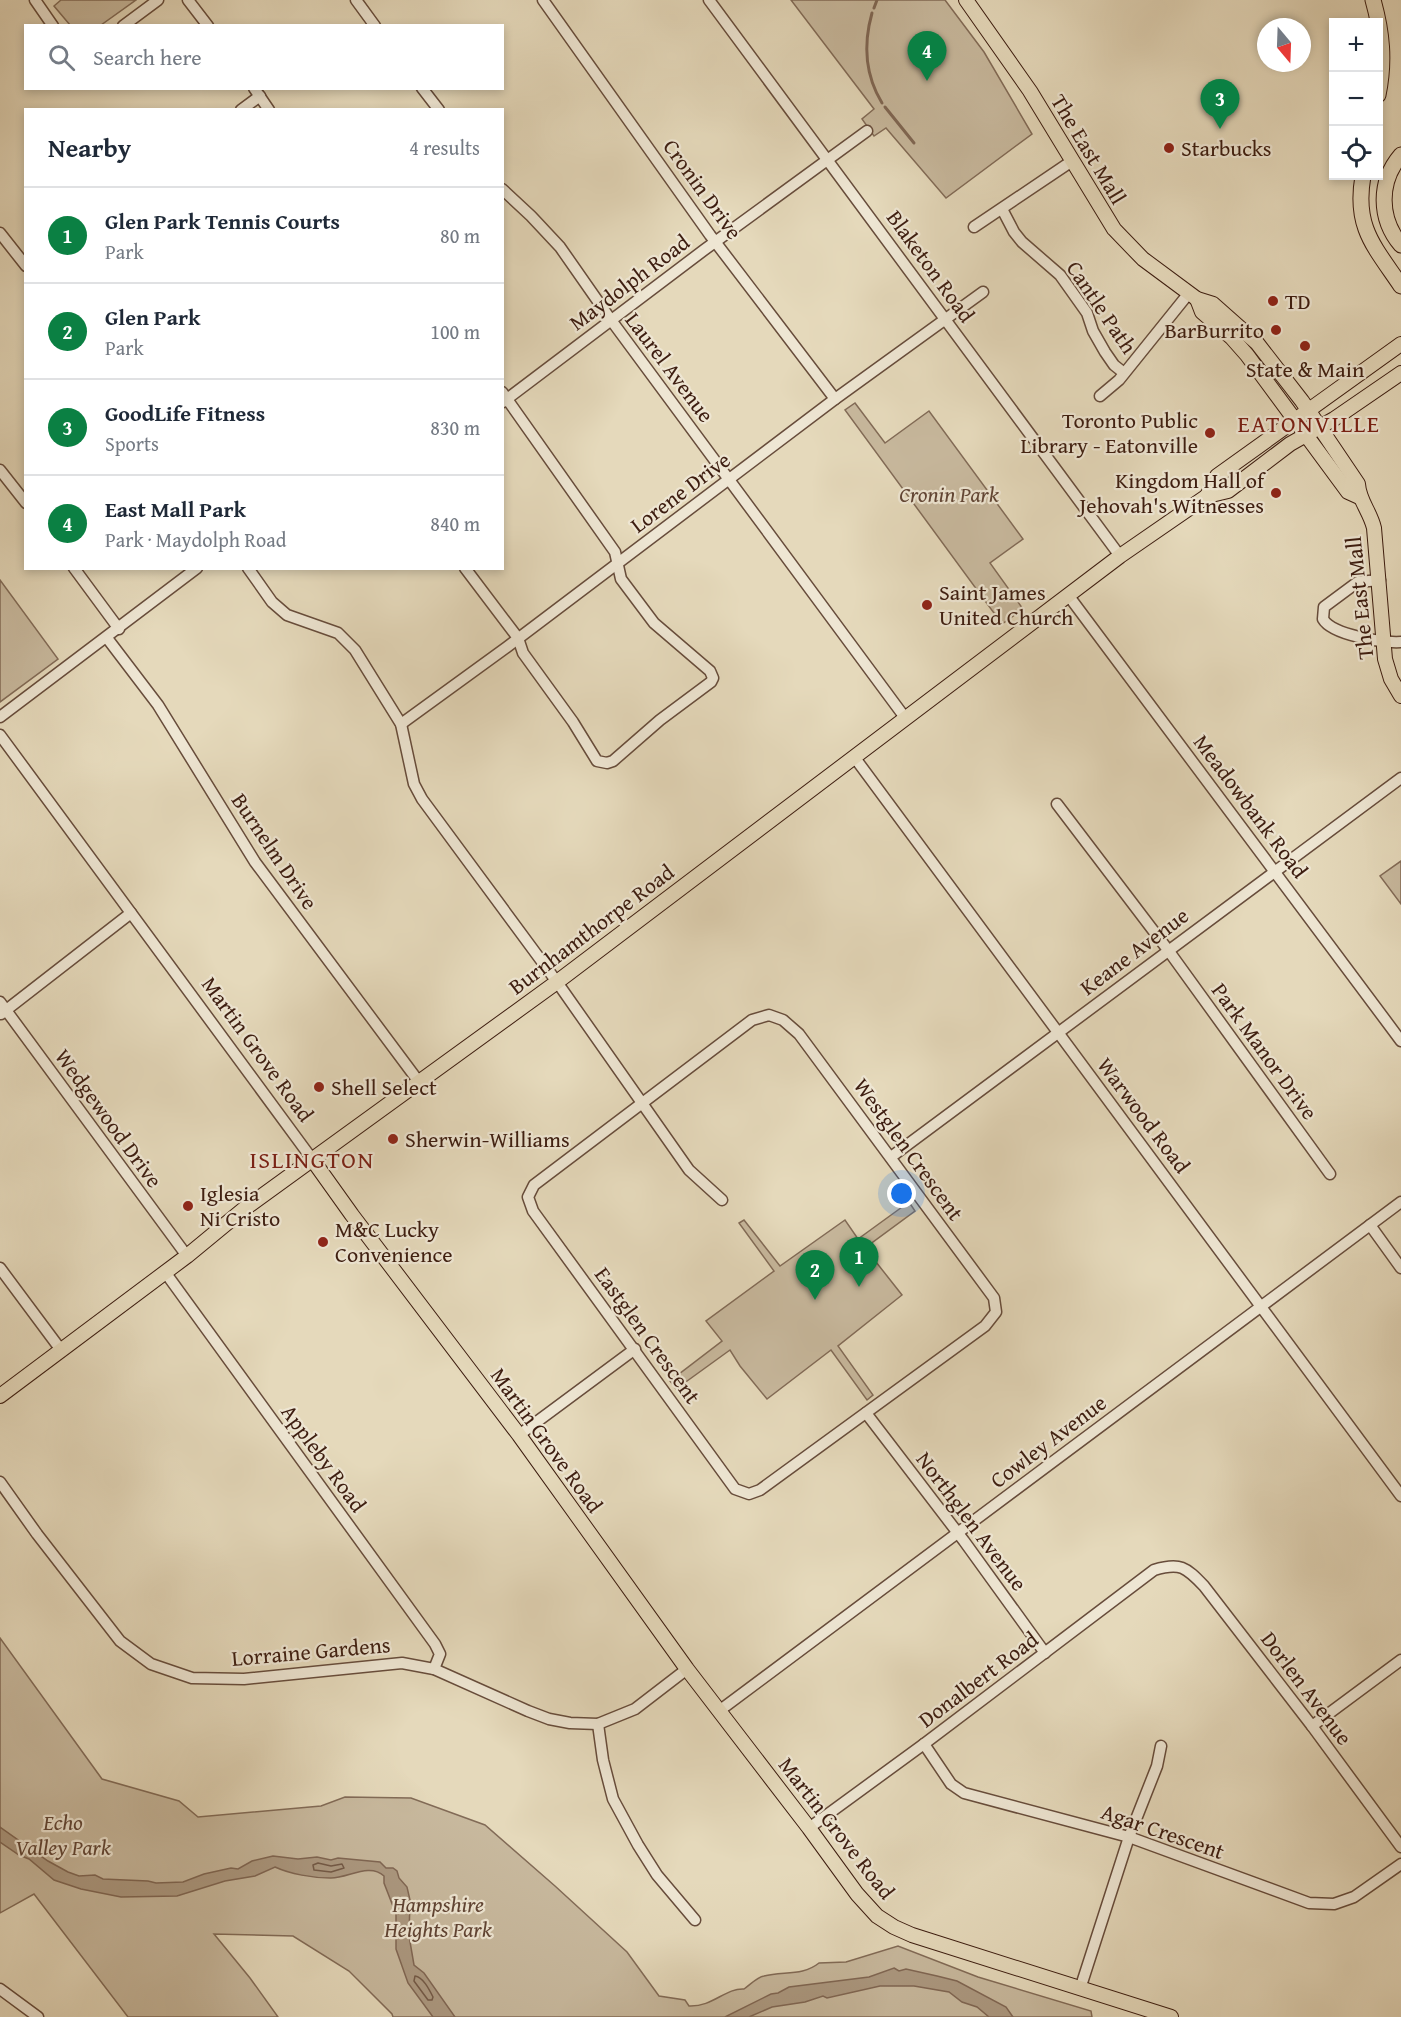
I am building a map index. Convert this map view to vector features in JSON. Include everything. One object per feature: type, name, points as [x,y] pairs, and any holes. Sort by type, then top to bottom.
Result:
[{"type":"highway","points":[[1373,0],[1383,44],[1382,72]]},
{"type":"highway","points":[[1401,155],[1393,166],[1385,186],[1384,207],[1388,225],[1401,245]]},
{"type":"highway","points":[[1364,180],[1361,209],[1366,231],[1375,249],[1401,286]]},
{"type":"main road","name":"The East Mall","points":[[966,0],[1030,91],[1106,219],[1119,236],[1143,259],[1193,296],[1218,308],[1257,343],[1309,412],[1358,484],[1359,497],[1372,523],[1380,580],[1388,672],[1401,696]]},
{"type":"main road","name":"The East Mall","points":[[1193,296],[1202,312],[1232,338],[1247,355],[1348,492],[1359,497]]},
{"type":"main road","name":"Burnhamthorpe Road","points":[[1207,496],[1217,476],[1401,344]]},
{"type":"main road","name":"Burnhamthorpe Road","points":[[0,1396],[187,1256],[244,1209],[557,981],[1120,556],[1207,496],[1228,491],[1290,444],[1319,428],[1401,373]]},
{"type":"main road","name":"Martin Grove Road","points":[[312,1159],[519,1435],[687,1669],[866,1905],[877,1916],[912,1935],[1171,2017]]},
{"type":"street","points":[[35,0],[52,24]]},
{"type":"street","points":[[126,24],[158,0]]},
{"type":"street","points":[[188,0],[206,24]]},
{"type":"street","points":[[356,0],[374,24]]},
{"type":"street","name":"Cronin Drive","points":[[543,0],[716,242],[835,399]]},
{"type":"street","name":"Blaketon Road","points":[[709,0],[1120,556]]},
{"type":"street","points":[[423,90],[437,108]]},
{"type":"street","points":[[244,108],[257,92],[269,108]]},
{"type":"street","name":"Maydolph Road","points":[[504,398],[867,131]]},
{"type":"street","points":[[974,227],[1072,161]]},
{"type":"street","name":"Laurel Avenue","points":[[504,191],[560,247],[611,320],[906,719]]},
{"type":"street","name":"Cantle Path","points":[[1002,209],[1022,242],[1060,275],[1087,314],[1093,331],[1105,352],[1114,365],[1124,373]]},
{"type":"street","points":[[0,233],[24,263]]},
{"type":"street","name":"Lorene Drive","points":[[400,724],[730,480],[944,318],[983,292]]},
{"type":"street","name":"Cantle Path","points":[[1100,396],[1113,386],[1193,296]]},
{"type":"street","points":[[467,570],[518,638],[523,653],[573,722],[597,761],[610,762],[622,755],[660,720],[709,686],[713,678],[710,670],[654,623],[621,579],[615,552],[504,398]]},
{"type":"street","points":[[0,470],[24,501]]},
{"type":"street","points":[[76,570],[120,629]]},
{"type":"street","points":[[0,717],[120,629],[194,570]]},
{"type":"street","points":[[249,570],[273,602],[287,615],[326,628],[345,639],[356,650],[400,724],[414,784],[422,799],[557,981],[689,1170],[722,1200]]},
{"type":"street","points":[[1380,580],[1355,584],[1326,606],[1322,617],[1327,625],[1333,628],[1384,642],[1401,642]]},
{"type":"street","name":"Meadowbank Road","points":[[1068,595],[1401,1041]]},
{"type":"street","name":"Burnelm Drive","points":[[107,638],[158,705],[255,862],[419,1082]]},
{"type":"street","name":"Martin Grove Road","points":[[0,735],[3,747],[131,913],[312,1159]]},
{"type":"street","name":"Warwood Road","points":[[855,758],[1401,1496]]},
{"type":"street","name":"Keane Avenue","points":[[891,1156],[1401,778]]},
{"type":"street","name":"Park Manor Drive","points":[[1057,804],[1168,951],[1330,1174]]},
{"type":"street","points":[[2,1009],[131,913]]},
{"type":"street","name":"Wedgewood Drive","points":[[2,1009],[187,1256]]},
{"type":"street","name":"Westglen Crescent","points":[[642,1101],[752,1020],[769,1015],[783,1020],[799,1034],[994,1298],[996,1312],[985,1326],[866,1413]]},
{"type":"street","name":"Eastglen Crescent","points":[[642,1101],[534,1185],[528,1197],[533,1211],[735,1489],[749,1494],[760,1490],[866,1413]]},
{"type":"street","name":"Cowley Avenue","points":[[719,1711],[1401,1202]]},
{"type":"street","points":[[1370,1225],[1401,1268]]},
{"type":"street","points":[[0,1268],[61,1350]]},
{"type":"street","name":"Appleby Road","points":[[165,1272],[435,1644],[440,1654],[434,1669]]},
{"type":"street","points":[[519,1435],[635,1349]]},
{"type":"street","name":"Northglen Avenue","points":[[866,1413],[957,1532],[1045,1653]]},
{"type":"street","name":"Lorraine Gardens","points":[[0,1482],[120,1641],[152,1664],[192,1678],[244,1679],[402,1663],[434,1669],[549,1719],[570,1723],[598,1724],[635,1709],[687,1669]]},
{"type":"street","name":"Donalbert Road","points":[[809,1828],[1154,1570],[1172,1564]]},
{"type":"street","name":"Dorlen Avenue","points":[[1172,1564],[1189,1569],[1204,1586],[1312,1726],[1401,1847]]},
{"type":"street","points":[[1312,1726],[1401,1660]]},
{"type":"street","points":[[598,1724],[603,1760],[613,1799],[657,1875],[695,1920]]},
{"type":"street","name":"Agar Crescent","points":[[924,1744],[951,1784],[964,1793],[1129,1837],[1309,1903],[1334,1905],[1354,1897],[1401,1864]]},
{"type":"street","points":[[1080,1989],[1129,1837],[1157,1766],[1161,1746]]},
{"type":"street","points":[[0,1989],[30,2015]]},
{"type":"green space","points":[[61,0],[136,0],[102,24],[69,24],[54,6]]},
{"type":"green space","points":[[791,0],[945,0],[984,52],[1032,134],[946,198],[886,128],[874,136],[862,119],[874,109]]},
{"type":"green space","name":"Cronin Park","points":[[855,403],[885,443],[929,411],[1023,539],[990,563],[1023,609],[1002,624],[845,410]]},
{"type":"green space","points":[[0,580],[58,659],[0,702]]},
{"type":"green space","points":[[1401,861],[1401,904],[1380,876]]},
{"type":"green space","points":[[909,1202],[915,1211],[865,1248],[902,1295],[838,1346],[873,1395],[867,1400],[831,1350],[767,1399],[730,1350],[676,1389],[670,1381],[722,1341],[706,1321],[774,1271],[739,1223],[744,1220],[780,1266],[845,1220],[858,1239]]},
{"type":"green space","name":"Hampshire Heights Park","points":[[0,1638],[102,1779],[179,1801],[198,1817],[321,1806],[345,1797],[411,1798],[485,1825],[627,1952],[659,1996],[685,2000],[689,2006],[697,2006],[731,1991],[744,1989],[761,1977],[800,1972],[819,1963],[846,1962],[898,1946],[978,1977],[1091,2011],[1092,2017],[393,2017],[349,1971],[293,1936],[214,1934],[278,2017],[128,2017],[34,1894],[0,1913]]},
{"type":"water","points":[[0,1827],[48,1861],[68,1872],[79,1876],[95,1875],[103,1879],[156,1883],[183,1882],[204,1874],[231,1868],[238,1869],[252,1861],[273,1856],[380,1862],[386,1868],[393,1868],[397,1871],[399,1878],[407,1887],[410,1900],[409,1936],[414,1965],[424,1973],[455,2017],[433,2017],[408,1983],[396,1949],[396,1914],[384,1883],[384,1876],[378,1872],[365,1871],[337,1878],[323,1878],[295,1874],[275,1867],[255,1876],[225,1881],[177,1896],[121,1897],[81,1889],[54,1880],[29,1859],[0,1842]]},
{"type":"water","points":[[894,1968],[899,1971],[906,1969],[957,1981],[1006,2007],[1013,2017],[989,2017],[977,2007],[962,2002],[949,1992],[914,1986],[880,1986],[772,2007],[749,2017],[725,2017],[789,1987],[869,1977]]},
{"type":"waterway","points":[[874,8],[877,0]]},
{"type":"waterway","points":[[872,13],[867,37],[867,60],[872,82],[882,103]]},
{"type":"waterway","points":[[885,107],[914,143]]},
{"type":"place","name":"East Mall Park","points":[[927,81]]},
{"type":"place","name":"GoodLife Fitness","points":[[1220,129]]},
{"type":"place","name":"Starbucks","points":[[1169,148]]},
{"type":"place","name":"TD","points":[[1273,301]]},
{"type":"place","name":"BarBurrito","points":[[1276,330]]},
{"type":"place","name":"State & Main","points":[[1305,346]]},
{"type":"place","name":"Toronto Public Library - Eatonville","points":[[1210,433]]},
{"type":"place","name":"Kingdom Hall of Jehovah's Witnesses","points":[[1276,493]]},
{"type":"place","name":"Saint James United Church","points":[[927,605]]},
{"type":"place","name":"Shell Select","points":[[319,1087]]},
{"type":"place","name":"Sherwin-Williams","points":[[393,1139]]},
{"type":"place","name":"Iglesia Ni Cristo","points":[[188,1206]]},
{"type":"place","name":"M&C Lucky Convenience","points":[[323,1242]]},
{"type":"place","name":"Glen Park Tennis Courts","points":[[859,1287]]},
{"type":"place","name":"Glen Park","points":[[815,1300]]},
{"type":"district","name":"EATONVILLE","points":[[1309,423]]},
{"type":"district","name":"ISLINGTON","points":[[312,1159]]},
{"type":"park label","name":"Echo Valley Park","points":[[63,1835]]}]
